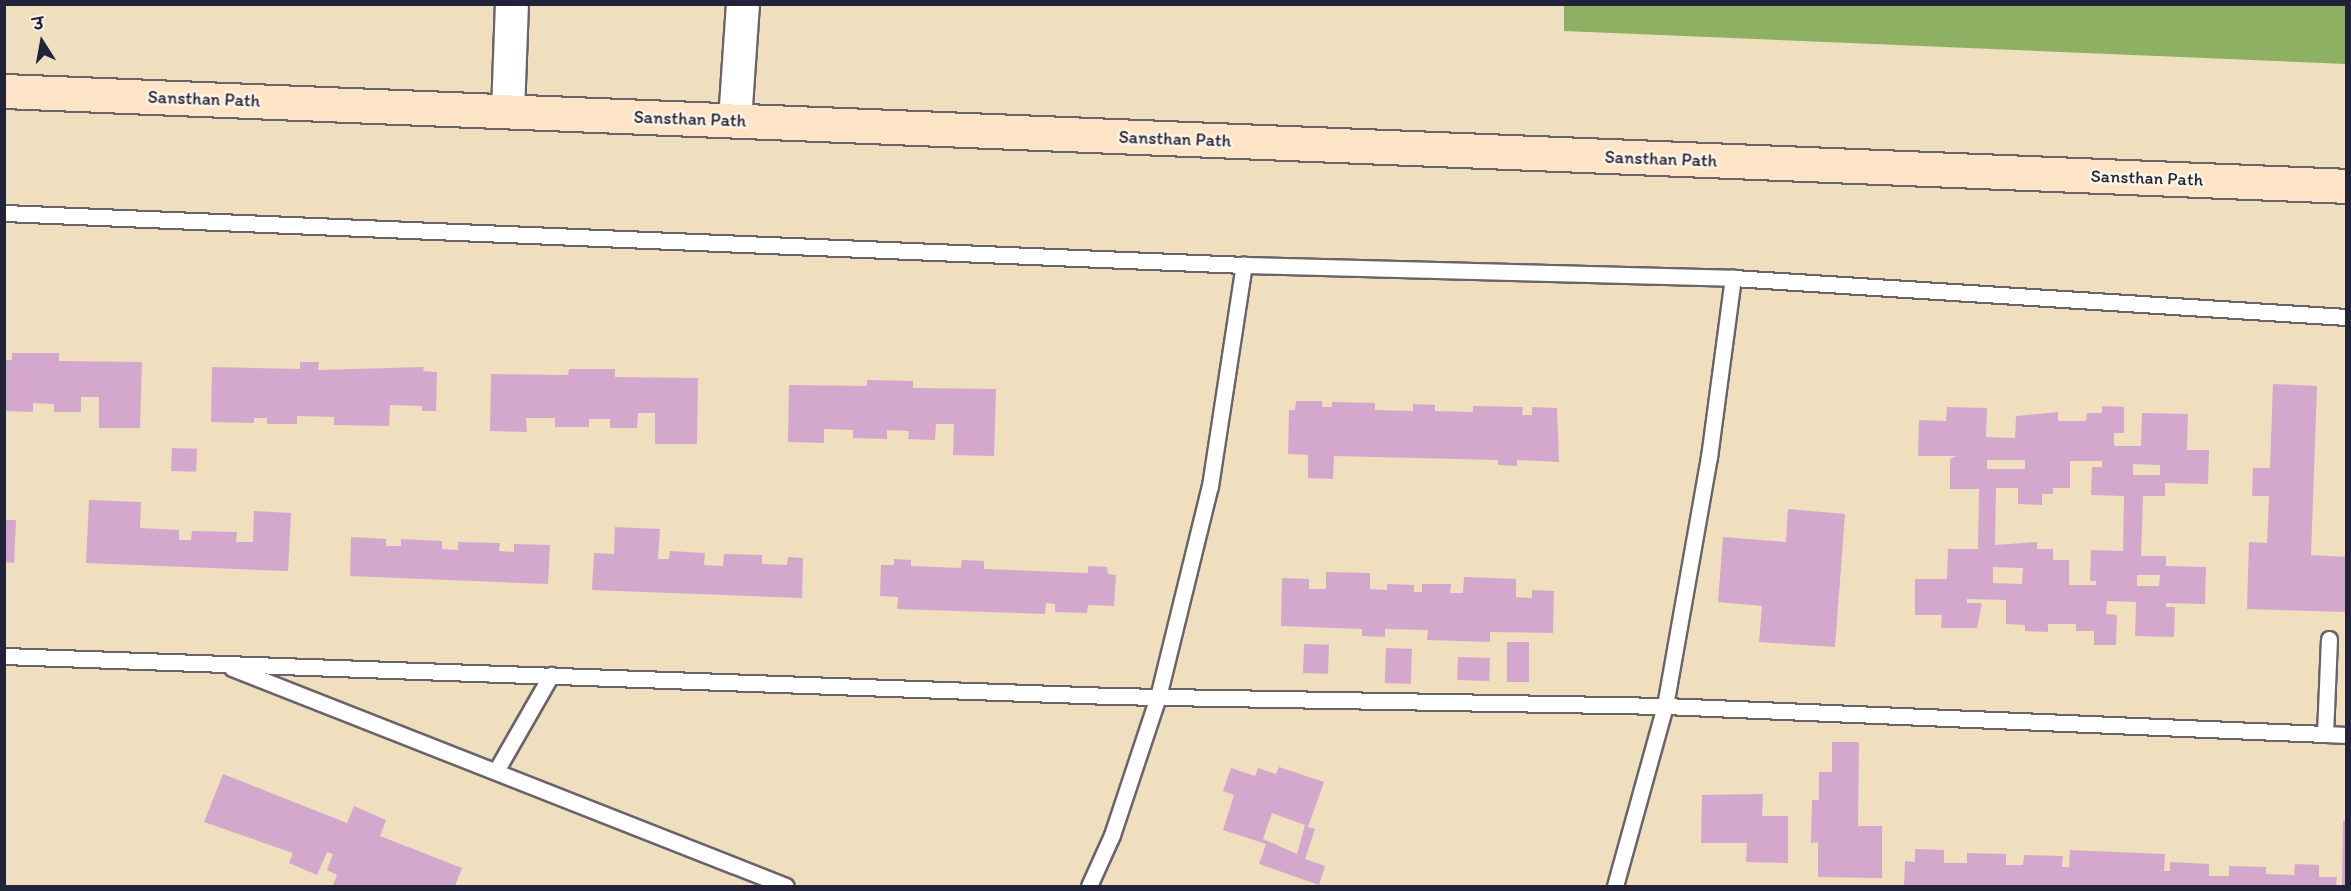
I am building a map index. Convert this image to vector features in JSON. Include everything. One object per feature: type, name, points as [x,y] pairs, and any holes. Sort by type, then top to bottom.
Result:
[{"type":"street","points":[[508,112],[512,4]]},
{"type":"street","points":[[735,121],[743,4]]},
{"type":"street","name":"Sansthan Path","points":[[4,91],[2346,186]]},
{"type":"lane","points":[[4,213],[1244,265],[1733,278],[2346,317]]},
{"type":"lane","points":[[1089,886],[1112,835],[1158,697],[1210,486],[1244,265]]},
{"type":"lane","points":[[1615,886],[1665,706],[1709,457],[1733,278]]},
{"type":"lane","points":[[2325,734],[2329,639]]},
{"type":"lane","points":[[4,656],[1158,697],[1665,706],[2346,735]]},
{"type":"lane","points":[[221,663],[786,886]]},
{"type":"lane","points":[[496,771],[551,675]]},
{"type":"green space","points":[[1564,5],[2346,5],[2346,64],[1564,31]]},
{"type":"building","points":[[12,353],[59,353],[59,361],[142,362],[140,428],[99,428],[99,397],[81,397],[81,412],[54,412],[54,404],[33,403],[33,412],[4,411],[4,360],[12,360]]},
{"type":"building","points":[[300,362],[319,362],[318,370],[424,367],[423,371],[437,372],[436,411],[422,411],[422,406],[390,405],[389,426],[334,425],[334,417],[297,416],[297,424],[267,424],[267,418],[254,418],[254,423],[211,422],[212,367],[300,369]]},
{"type":"building","points":[[569,369],[615,369],[615,377],[698,378],[697,444],[655,444],[655,413],[638,413],[637,428],[610,428],[610,419],[589,419],[589,427],[555,427],[555,418],[526,418],[527,432],[490,431],[491,374],[568,375]]},
{"type":"building","points":[[867,380],[913,381],[913,388],[996,389],[994,456],[953,455],[954,424],[936,424],[935,440],[908,439],[909,431],[887,430],[887,439],[853,438],[853,430],[824,429],[824,443],[788,442],[789,385],[867,386]]},
{"type":"building","points":[[2273,384],[2317,386],[2311,555],[2346,557],[2346,612],[2247,609],[2249,542],[2267,543],[2269,496],[2252,496],[2253,468],[2270,468]]},
{"type":"building","points":[[1296,401],[1322,401],[1322,407],[1332,407],[1332,402],[1375,403],[1375,410],[1413,411],[1413,404],[1435,405],[1435,411],[1473,412],[1473,406],[1523,407],[1522,415],[1532,415],[1532,407],[1557,408],[1559,462],[1517,460],[1517,466],[1498,465],[1498,460],[1334,456],[1333,479],[1308,478],[1308,455],[1288,454],[1289,410],[1295,410]]},
{"type":"building","points":[[2102,406],[2124,407],[2124,433],[2114,433],[2114,446],[2141,446],[2142,413],[2188,414],[2187,450],[2209,450],[2208,484],[2165,483],[2165,496],[2143,496],[2141,556],[2166,556],[2166,566],[2206,567],[2205,604],[2166,603],[2166,607],[2175,607],[2174,637],[2135,636],[2136,602],[2107,601],[2106,614],[2117,615],[2116,645],[2094,645],[2094,631],[2076,631],[2076,624],[2048,624],[2048,632],[2025,631],[2025,625],[2006,624],[2006,600],[1967,599],[1967,603],[1982,603],[1977,628],[1941,628],[1942,615],[1915,615],[1915,579],[1947,579],[1948,549],[1978,549],[1979,489],[1950,489],[1950,459],[1957,456],[1918,456],[1919,420],[1946,421],[1947,407],[1987,408],[1986,437],[2015,438],[2016,416],[2058,412],[2058,421],[2086,421],[2087,413],[2102,413]],"holes":[[[1987,460],[2025,460],[2025,469],[1987,469]],[[2070,461],[2102,461],[2102,467],[2092,467],[2091,495],[2124,496],[2123,551],[2091,550],[2090,581],[2096,581],[2096,585],[2069,585],[2069,560],[2053,560],[2053,549],[2037,549],[2037,542],[1995,545],[1996,488],[2018,488],[2018,504],[2042,505],[2042,494],[2053,494],[2053,488],[2070,488]],[[2133,464],[2160,465],[2160,475],[2133,475]],[[1993,567],[2023,568],[2022,584],[1993,583]],[[2137,575],[2160,575],[2159,586],[2137,586]]]},
{"type":"building","points":[[172,448],[197,449],[196,472],[171,471]]},
{"type":"building","points":[[89,500],[141,502],[140,528],[179,530],[179,540],[191,540],[192,531],[237,532],[236,542],[253,542],[254,511],[291,513],[288,571],[86,563]]},
{"type":"building","points":[[1788,509],[1845,514],[1835,647],[1759,642],[1762,606],[1718,602],[1723,537],[1786,542]]},
{"type":"building","points":[[5,520],[16,520],[14,563],[5,562]]},
{"type":"building","points":[[615,527],[660,529],[658,559],[669,559],[670,551],[705,553],[704,565],[723,566],[724,554],[762,555],[762,564],[787,565],[788,557],[803,558],[802,598],[592,590],[594,553],[614,554]]},
{"type":"building","points":[[351,537],[386,539],[386,546],[401,546],[401,539],[442,541],[442,549],[458,550],[458,542],[500,543],[499,551],[514,552],[514,544],[550,545],[548,584],[350,576]]},
{"type":"building","points":[[894,559],[911,560],[911,566],[961,568],[962,560],[984,561],[984,569],[1088,573],[1088,566],[1107,567],[1108,574],[1116,575],[1114,606],[1088,605],[1087,613],[1055,612],[1055,604],[1046,603],[1045,614],[897,609],[898,597],[880,596],[881,565],[894,565]]},
{"type":"building","points":[[1326,572],[1370,573],[1370,589],[1387,590],[1387,584],[1414,585],[1414,592],[1422,592],[1422,584],[1451,584],[1450,593],[1463,593],[1464,577],[1516,579],[1516,597],[1532,598],[1532,590],[1554,591],[1553,633],[1490,632],[1490,642],[1427,640],[1428,630],[1385,629],[1385,637],[1362,636],[1362,629],[1281,626],[1282,578],[1309,579],[1309,589],[1326,589]]},
{"type":"building","points":[[1507,642],[1529,642],[1529,682],[1507,682]]},
{"type":"building","points":[[1304,644],[1329,645],[1328,674],[1303,673]]},
{"type":"building","points":[[1386,648],[1412,649],[1411,684],[1385,683]]},
{"type":"building","points":[[1458,657],[1490,658],[1489,681],[1457,680]]},
{"type":"building","points":[[1832,742],[1859,742],[1858,826],[1882,826],[1882,878],[1818,877],[1818,842],[1811,843],[1812,800],[1819,800],[1819,772],[1832,772]]},
{"type":"building","points":[[1279,767],[1324,782],[1308,827],[1315,829],[1305,859],[1325,866],[1319,885],[1259,864],[1266,844],[1223,830],[1234,795],[1223,791],[1231,768],[1255,776],[1258,768],[1276,774]],"holes":[[[1272,813],[1305,825],[1297,854],[1263,839]]]},
{"type":"building","points":[[223,774],[347,823],[354,806],[386,820],[380,836],[462,868],[455,886],[333,885],[337,875],[327,870],[333,854],[327,852],[317,875],[289,863],[293,853],[204,822]]},
{"type":"building","points":[[1763,794],[1762,816],[1788,816],[1788,863],[1746,862],[1747,843],[1701,843],[1702,795]]},
{"type":"building","points":[[2343,821],[2346,821],[2346,886],[2342,886]]},
{"type":"building","points":[[1915,849],[1944,850],[1944,863],[1967,863],[1967,853],[2006,854],[2006,865],[2023,865],[2024,855],[2063,856],[2062,867],[2069,867],[2070,850],[2165,854],[2164,871],[2170,871],[2170,862],[2209,864],[2209,876],[2229,876],[2229,866],[2266,867],[2266,874],[2294,875],[2295,864],[2319,865],[2319,877],[2337,877],[2336,886],[1904,886],[1905,861],[1915,862]]}]
